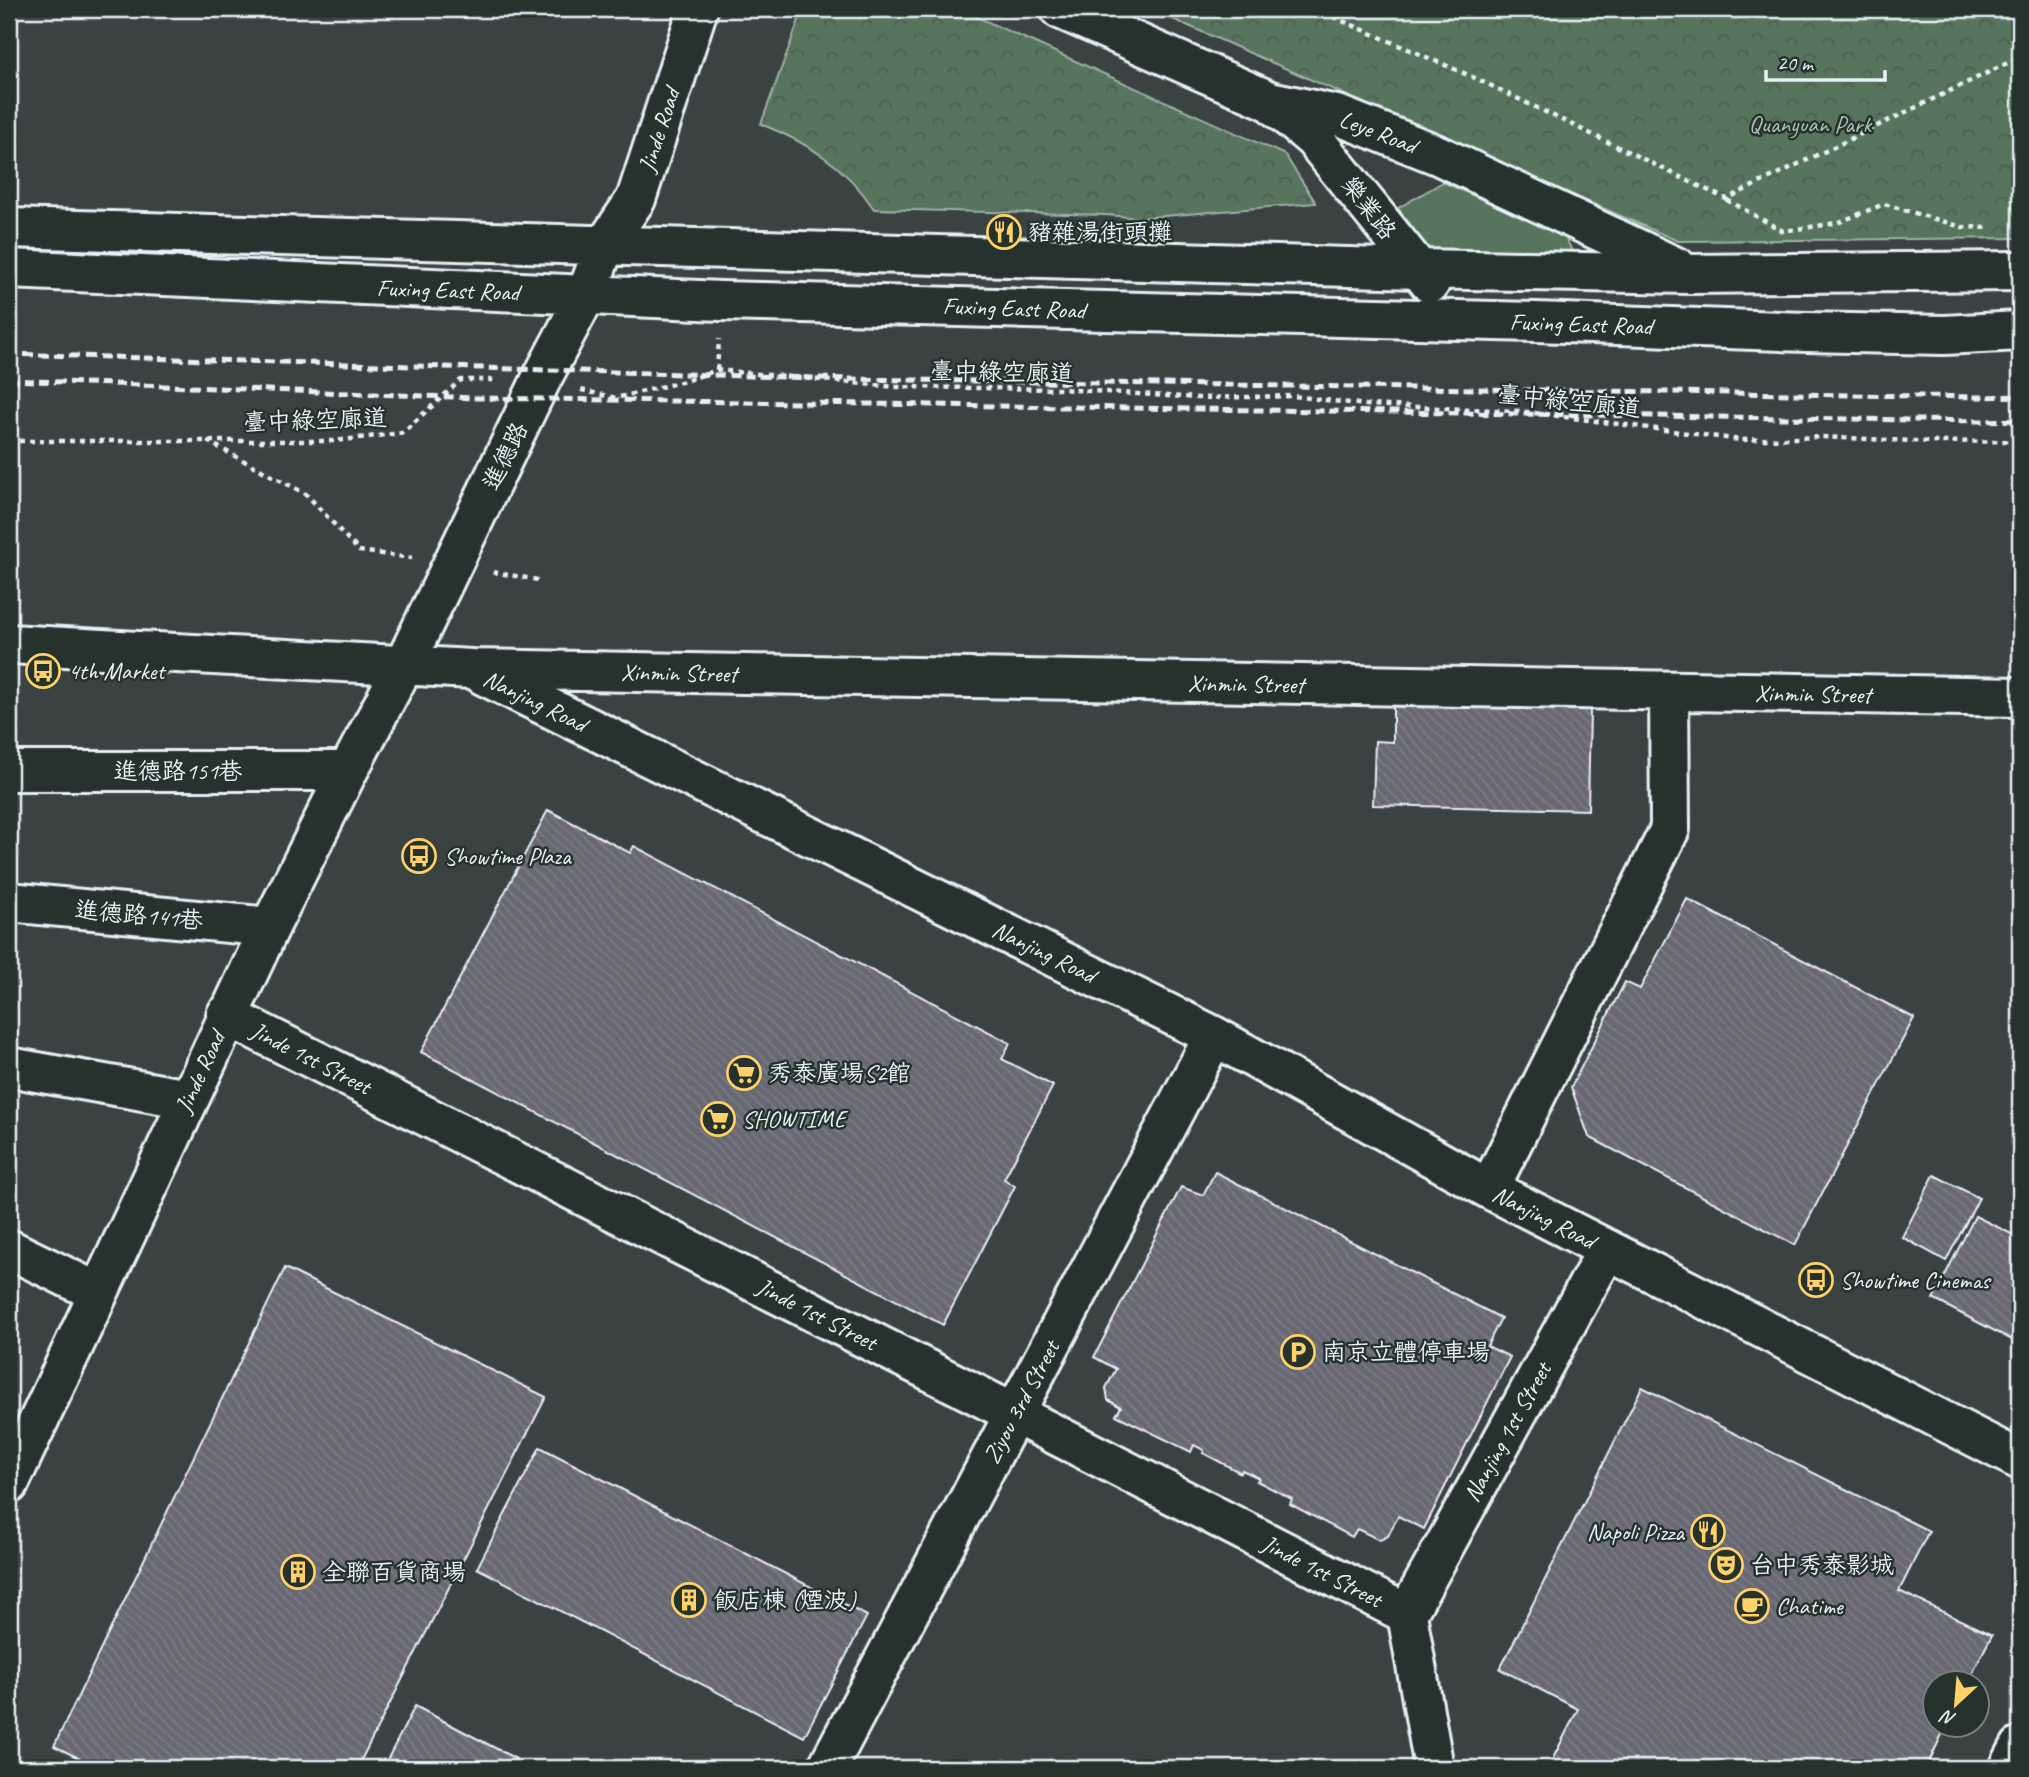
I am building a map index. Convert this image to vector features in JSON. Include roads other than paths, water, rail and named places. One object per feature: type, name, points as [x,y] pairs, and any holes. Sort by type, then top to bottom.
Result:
[{"type":"street","name":"Jinde Road","points":[[605,245],[636,199],[698,9]]},
{"type":"street","name":"Leye Road","points":[[1060,9],[1270,102],[1337,115],[1438,155],[1689,274]]},
{"type":"street","name":"樂業路","points":[[1270,102],[1300,125],[1321,147],[1419,270],[1463,320]]},
{"type":"street","name":"Fuxing East Road","points":[[9,228],[1419,270],[1689,274],[2020,271]]},
{"type":"street","name":"進德路","points":[[403,667],[541,380],[586,295],[605,245]]},
{"type":"street","name":"Fuxing East Road","points":[[9,269],[734,302],[938,305],[1930,335],[2020,331]]},
{"type":"street","name":"Nanjing Road","points":[[9,643],[472,669],[1214,1036],[1489,1189],[2020,1460]]},
{"type":"street","name":"Jinde Road","points":[[9,1484],[226,1016],[403,667]]},
{"type":"street","name":"Xinmin Street","points":[[472,669],[2020,697]]},
{"type":"street","points":[[1489,1189],[1670,829],[1669,691]]},
{"type":"street","name":"進德路151巷","points":[[9,771],[348,771]]},
{"type":"street","name":"進德路141巷","points":[[9,902],[270,927]]},
{"type":"street","name":"Jinde 1st Street","points":[[226,1016],[1407,1614]]},
{"type":"street","name":"Ziyou 3rd Street","points":[[827,1768],[1214,1036]]},
{"type":"street","points":[[9,1067],[188,1099]]},
{"type":"street","points":[[9,1249],[97,1292]]},
{"type":"street","name":"Nanjing 1st Street","points":[[1407,1614],[1607,1250]]},
{"type":"street","points":[[1407,1614],[1434,1768]]},
{"type":"street","points":[[2010,1768],[2020,1747]]},
{"type":"railway","points":[[9,354],[850,379],[2020,396]]},
{"type":"railway","points":[[9,380],[477,398],[2020,420]]},
{"type":"place","name":"豬雜湯街頭攤","points":[[1004,232]]},
{"type":"place","name":"4th Market","points":[[43,671]]},
{"type":"place","name":"Showtime Plaza","points":[[419,856]]},
{"type":"place","name":"秀泰廣場S2館","points":[[744,1073]]},
{"type":"place","name":"SHOWTIME","points":[[718,1119]]},
{"type":"place","name":"Showtime Cinemas","points":[[1816,1280]]},
{"type":"place","name":"南京立體停車場","points":[[1298,1352]]},
{"type":"place","name":"Napoli Pizza","points":[[1708,1532]]},
{"type":"place","name":"台中秀泰影城","points":[[1726,1565]]},
{"type":"place","name":"全聯百貨商場","points":[[298,1572]]},
{"type":"place","name":"飯店棟 (煙波)","points":[[689,1600]]},
{"type":"place","name":"Chatime","points":[[1752,1606]]},
{"type":"park label","name":"Quanyuan Park","points":[[1810,124]]}]
